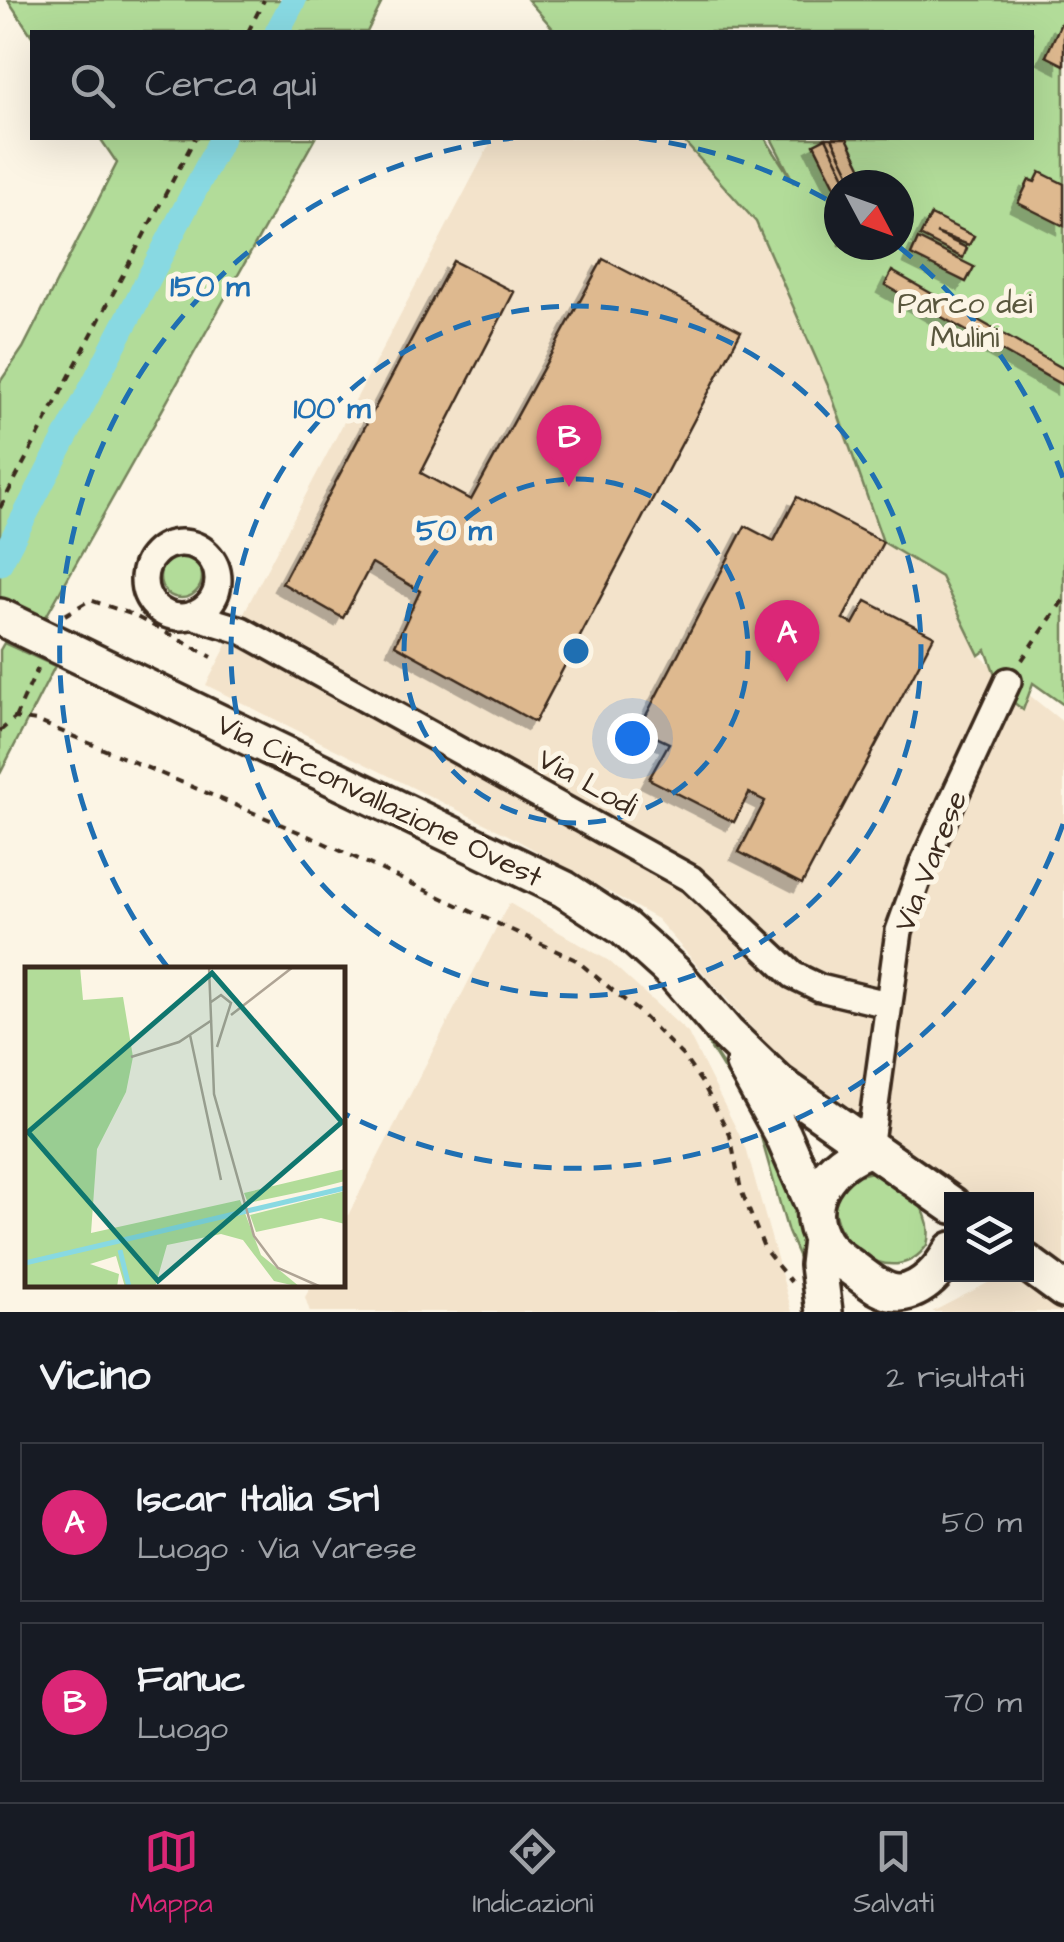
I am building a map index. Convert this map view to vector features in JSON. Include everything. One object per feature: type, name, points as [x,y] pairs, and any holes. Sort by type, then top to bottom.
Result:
[{"type":"main road","name":"Via Circonvallazione Ovest","points":[[0,618],[564,889],[624,928],[676,974],[726,1033]]},
{"type":"main road","points":[[726,1033],[778,1083],[944,1201]]},
{"type":"main road","points":[[726,1033],[783,1134],[818,1223],[888,1302],[923,1284],[944,1265]]},
{"type":"main road","points":[[809,1304],[818,1266],[821,1185],[850,1155],[869,1149]]},
{"type":"street","points":[[219,580],[212,602],[192,616],[168,615],[157,608],[145,587],[148,563],[166,546],[190,544],[211,557],[241,630]]},
{"type":"street","name":"Via Lodi","points":[[192,616],[241,630],[691,879],[794,974],[820,988],[887,1004]]},
{"type":"street","name":"Via Varese","points":[[869,1149],[899,932],[923,864],[1008,681]]},
{"type":"path","points":[[257,0],[260,8]]},
{"type":"path","points":[[249,30],[264,0]]},
{"type":"path","points":[[0,508],[193,140]]},
{"type":"path","points":[[1008,681],[1064,599]]},
{"type":"path","points":[[0,732],[15,718],[37,721],[331,846],[576,960],[639,1012],[683,1056],[704,1086],[730,1135],[753,1221],[766,1250],[809,1304]]},
{"type":"shaded area","points":[[492,140],[686,140],[740,183],[815,320],[979,655],[1064,723],[1064,1312],[932,1312],[990,1282],[1034,1282],[1034,1262],[1039,1255],[1034,1250],[1034,1192],[960,1192],[796,1079],[657,919],[508,835],[206,685]]},
{"type":"shaded area","points":[[509,903],[609,961],[688,1033],[746,1148],[792,1312],[310,1312],[305,1297],[311,1287],[345,1287],[345,1221]]},
{"type":"green space","points":[[8,0],[383,0],[368,30],[30,33]]},
{"type":"green space","name":"Parco dei Mulini","points":[[528,0],[1064,0],[1064,705],[1033,683],[1023,710],[1002,693],[986,650],[979,655],[941,577],[883,542],[829,388],[756,222],[683,140],[766,140],[794,183],[772,140],[1034,140],[1034,30],[554,30]]},
{"type":"green space","points":[[101,140],[314,140],[43,622],[0,604],[0,382],[23,348],[117,163]]},
{"type":"green space","points":[[181,556],[196,562],[202,577],[196,592],[181,598],[166,592],[160,577],[166,562]]},
{"type":"green space","points":[[4,643],[55,666],[0,774],[0,650]]},
{"type":"green space","points":[[702,1034],[754,1115],[786,1178],[804,1240],[804,1269],[788,1232],[757,1123]]},
{"type":"green space","points":[[872,1172],[906,1190],[922,1209],[929,1232],[927,1245],[913,1259],[896,1264],[864,1255],[840,1227],[834,1210],[836,1192],[855,1176]]},
{"type":"building","points":[[1061,23],[1064,25],[1064,65],[1046,56]]},
{"type":"building","points":[[822,140],[827,140],[842,170],[827,170],[814,144]]},
{"type":"building","points":[[827,140],[833,140],[848,170],[842,170]]},
{"type":"building","points":[[833,140],[848,140],[863,170],[848,170]]},
{"type":"building","points":[[1040,172],[1064,184],[1064,226],[1018,203],[1029,180],[1035,182]]},
{"type":"building","points":[[931,215],[974,236],[969,245],[936,233],[967,248],[963,258],[920,236]]},
{"type":"building","points":[[918,239],[974,267],[966,282],[914,256]]},
{"type":"building","points":[[603,259],[741,331],[535,722],[395,645],[420,591],[372,563],[343,618],[282,583],[453,261],[514,292],[421,473],[471,500]]},
{"type":"building","points":[[892,271],[1064,369],[1064,386],[885,285]]},
{"type":"building","points":[[797,497],[883,542],[843,619],[853,624],[866,601],[934,636],[802,884],[739,852],[765,801],[749,793],[734,822],[649,779],[669,743],[639,729],[745,526],[774,541]]},
{"type":"waterway","points":[[278,30],[294,0]]},
{"type":"waterway","points":[[0,563],[221,140]]},
{"type":"place","name":"Fanuc","points":[[569,487]]},
{"type":"place","name":"Iscar Italia Srl","points":[[787,682]]}]
